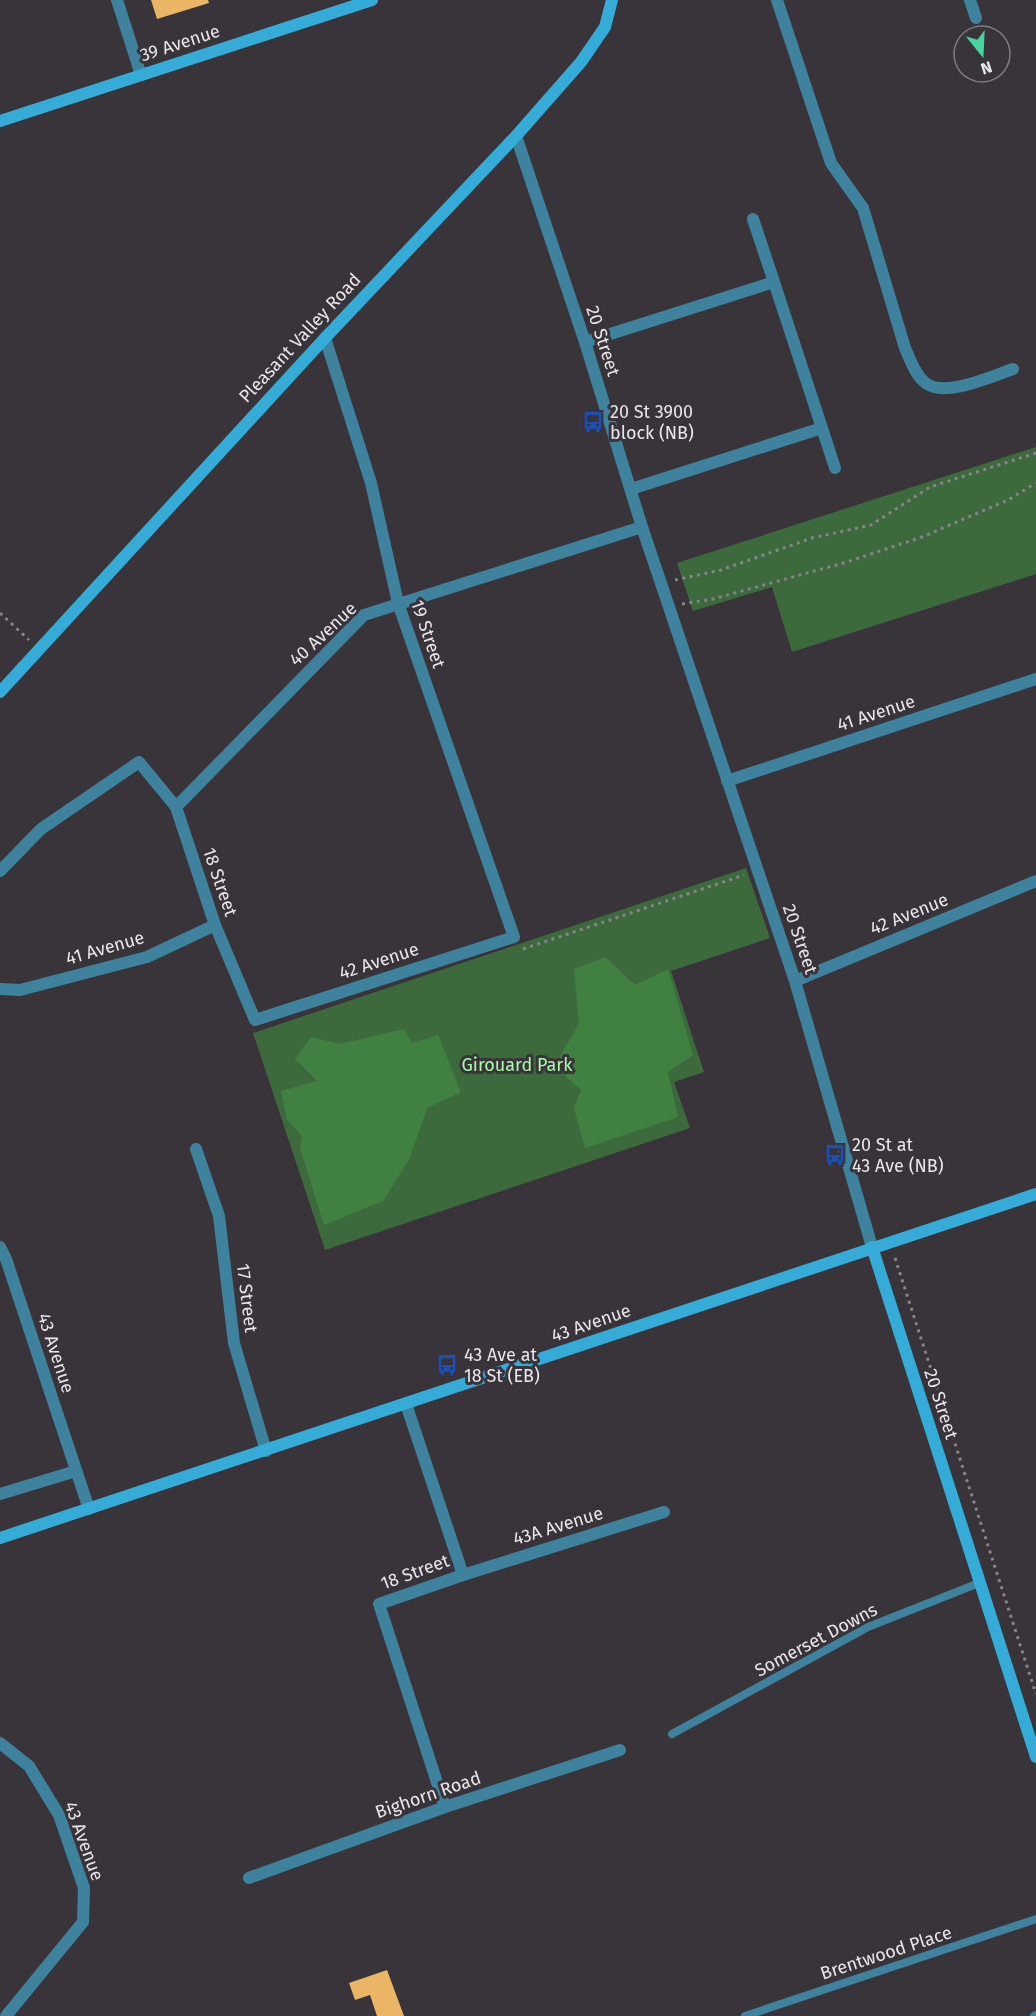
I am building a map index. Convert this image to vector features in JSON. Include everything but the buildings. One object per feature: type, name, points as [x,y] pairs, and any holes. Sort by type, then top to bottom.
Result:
[{"type":"street","points":[[117,0],[141,75]]},
{"type":"street","name":"39 Avenue","points":[[0,121],[372,0]]},
{"type":"street","name":"Pleasant Valley Road","points":[[0,692],[325,338],[516,136],[581,62],[604,27],[612,0]]},
{"type":"street","points":[[777,0],[831,163],[863,208],[905,348],[914,367],[926,384],[945,389],[1013,369]]},
{"type":"street","points":[[970,0],[976,18]]},
{"type":"street","name":"20 Street","points":[[516,136],[585,342],[642,527],[795,981],[872,1247],[1036,1757]]},
{"type":"street","points":[[753,219],[835,468]]},
{"type":"street","points":[[585,342],[774,282]]},
{"type":"street","name":"19 Street","points":[[325,338],[371,483],[398,603],[514,937]]},
{"type":"street","points":[[631,489],[822,428]]},
{"type":"street","name":"40 Avenue","points":[[176,807],[364,615],[642,527]]},
{"type":"street","name":"41 Avenue","points":[[727,781],[1036,679]]},
{"type":"street","name":"18 Street","points":[[0,871],[41,829],[139,762],[176,807],[215,925],[255,1020]]},
{"type":"street","name":"42 Avenue","points":[[795,981],[1036,881]]},
{"type":"street","name":"41 Avenue","points":[[0,989],[20,990],[147,957],[215,925]]},
{"type":"street","name":"42 Avenue","points":[[255,1020],[514,937]]},
{"type":"street","name":"17 Street","points":[[196,1149],[219,1216],[234,1342],[266,1451]]},
{"type":"street","name":"43 Avenue","points":[[0,1538],[872,1247],[1036,1195]]},
{"type":"street","name":"43 Avenue","points":[[0,1247],[89,1509]]},
{"type":"street","name":"18 Street","points":[[406,1404],[463,1575],[379,1604],[445,1807]]},
{"type":"street","points":[[0,1494],[76,1471]]},
{"type":"street","name":"43A Avenue","points":[[463,1575],[664,1512]]},
{"type":"street","name":"43 Avenue","points":[[0,1743],[29,1766],[59,1815],[84,1888],[83,1922],[6,2016]]},
{"type":"street","name":"Bighorn Road","points":[[249,1878],[445,1807],[620,1750]]},
{"type":"lane","name":"Somerset Downs","points":[[672,1734],[867,1627],[979,1583]]},
{"type":"lane","name":"Brentwood Place","points":[[744,2016],[1036,1919]]},
{"type":"path","points":[[662,584],[694,574],[721,570],[813,538],[871,525],[930,487],[1036,453]]},
{"type":"path","points":[[669,605],[714,599],[847,562],[911,541],[1008,500],[1036,483]]},
{"type":"path","points":[[0,613],[26,636],[38,651]]},
{"type":"path","points":[[514,937],[523,949],[757,870]]},
{"type":"path","points":[[895,1258],[1036,1694]]},
{"type":"green space","points":[[1036,447],[1036,574],[792,652],[772,587],[693,611],[677,563]]},
{"type":"green space","name":"Girouard Park","points":[[746,868],[770,938],[671,971],[704,1072],[674,1082],[690,1128],[325,1250],[253,1033]]},
{"type":"green space","points":[[605,957],[635,985],[668,969],[693,1055],[668,1072],[678,1117],[585,1148],[574,1108],[581,1090],[554,1066],[579,1024],[574,969]]},
{"type":"green space","points":[[404,1029],[412,1043],[438,1035],[461,1092],[427,1108],[410,1158],[383,1201],[324,1225],[300,1148],[302,1136],[287,1120],[281,1091],[317,1081],[295,1059],[311,1037],[339,1044]]},
{"type":"place","name":"20 St 3900 block (NB)","points":[[593,422]]},
{"type":"place","name":"20 St at 43 Ave (NB)","points":[[835,1155]]},
{"type":"place","name":"43 Ave at 18 St (EB)","points":[[447,1365]]}]
